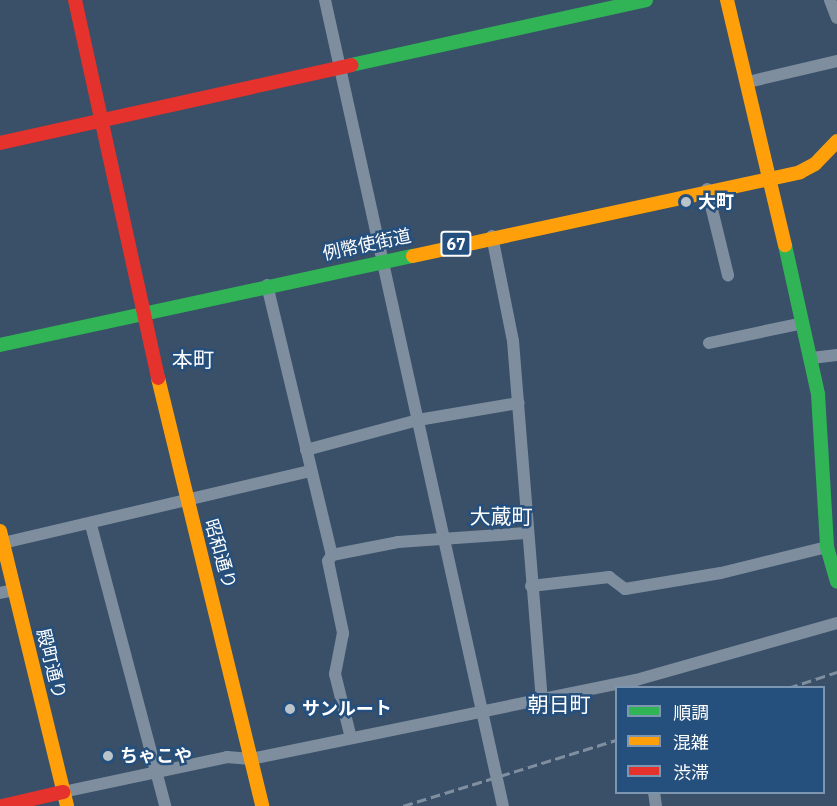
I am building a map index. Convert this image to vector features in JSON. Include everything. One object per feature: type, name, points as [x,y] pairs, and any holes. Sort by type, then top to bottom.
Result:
[{"type":"street","name":"昭和通り","points":[[75,0],[185,501],[211,587],[262,806]]},
{"type":"street","points":[[326,0],[381,261],[445,538],[503,806]]},
{"type":"street","points":[[0,143],[646,0]]},
{"type":"street","points":[[727,0],[812,358],[818,394],[827,547],[837,582]]},
{"type":"street","points":[[830,0],[837,18]]},
{"type":"street","points":[[748,82],[837,61]]},
{"type":"street","name":"例幣使街道","points":[[0,345],[706,189],[809,169],[837,141]]},
{"type":"street","points":[[706,189],[728,275]]},
{"type":"street","points":[[492,236],[505,286],[519,403],[526,533],[542,698]]},
{"type":"street","points":[[267,285],[332,555],[328,561],[343,633],[335,674],[351,738]]},
{"type":"street","points":[[709,343],[803,323]]},
{"type":"street","points":[[812,358],[837,355]]},
{"type":"street","points":[[306,450],[418,420],[519,403]]},
{"type":"street","points":[[2,537],[90,525],[311,471]]},
{"type":"street","points":[[90,525],[165,806]]},
{"type":"street","points":[[332,555],[445,538],[526,533]]},
{"type":"street","name":"殿町通り","points":[[2,537],[67,806]]},
{"type":"street","points":[[531,586],[609,577],[625,589],[721,573],[827,547]]},
{"type":"street","points":[[0,593],[15,590]]},
{"type":"street","points":[[2,806],[227,757],[251,759],[482,709],[636,680],[837,623]]},
{"type":"railway","points":[[794,686],[837,672]]},
{"type":"railway","points":[[403,806],[615,740]]},
{"type":"traffic: fast","points":[[351,65],[646,0]]},
{"type":"traffic: fast","points":[[785,245],[818,394],[827,547],[837,582]]},
{"type":"traffic: fast","points":[[0,345],[413,256]]},
{"type":"traffic: slow","points":[[727,0],[785,245]]},
{"type":"traffic: slow","points":[[413,256],[800,172],[815,164],[837,141]]},
{"type":"traffic: slow","points":[[158,378],[262,806]]},
{"type":"traffic: slow","points":[[0,531],[67,806]]},
{"type":"traffic: jam","points":[[75,0],[158,378]]},
{"type":"traffic: jam","points":[[0,143],[351,65]]},
{"type":"traffic: jam","points":[[2,806],[63,792]]},
{"type":"place","name":"大町","points":[[686,202]]},
{"type":"place","name":"サンルート","points":[[290,709]]},
{"type":"place","name":"ちゃこや","points":[[108,756]]},
{"type":"district","name":"本町","points":[[193,359]]},
{"type":"district","name":"大蔵町","points":[[501,516]]},
{"type":"district","name":"朝日町","points":[[559,704]]}]
